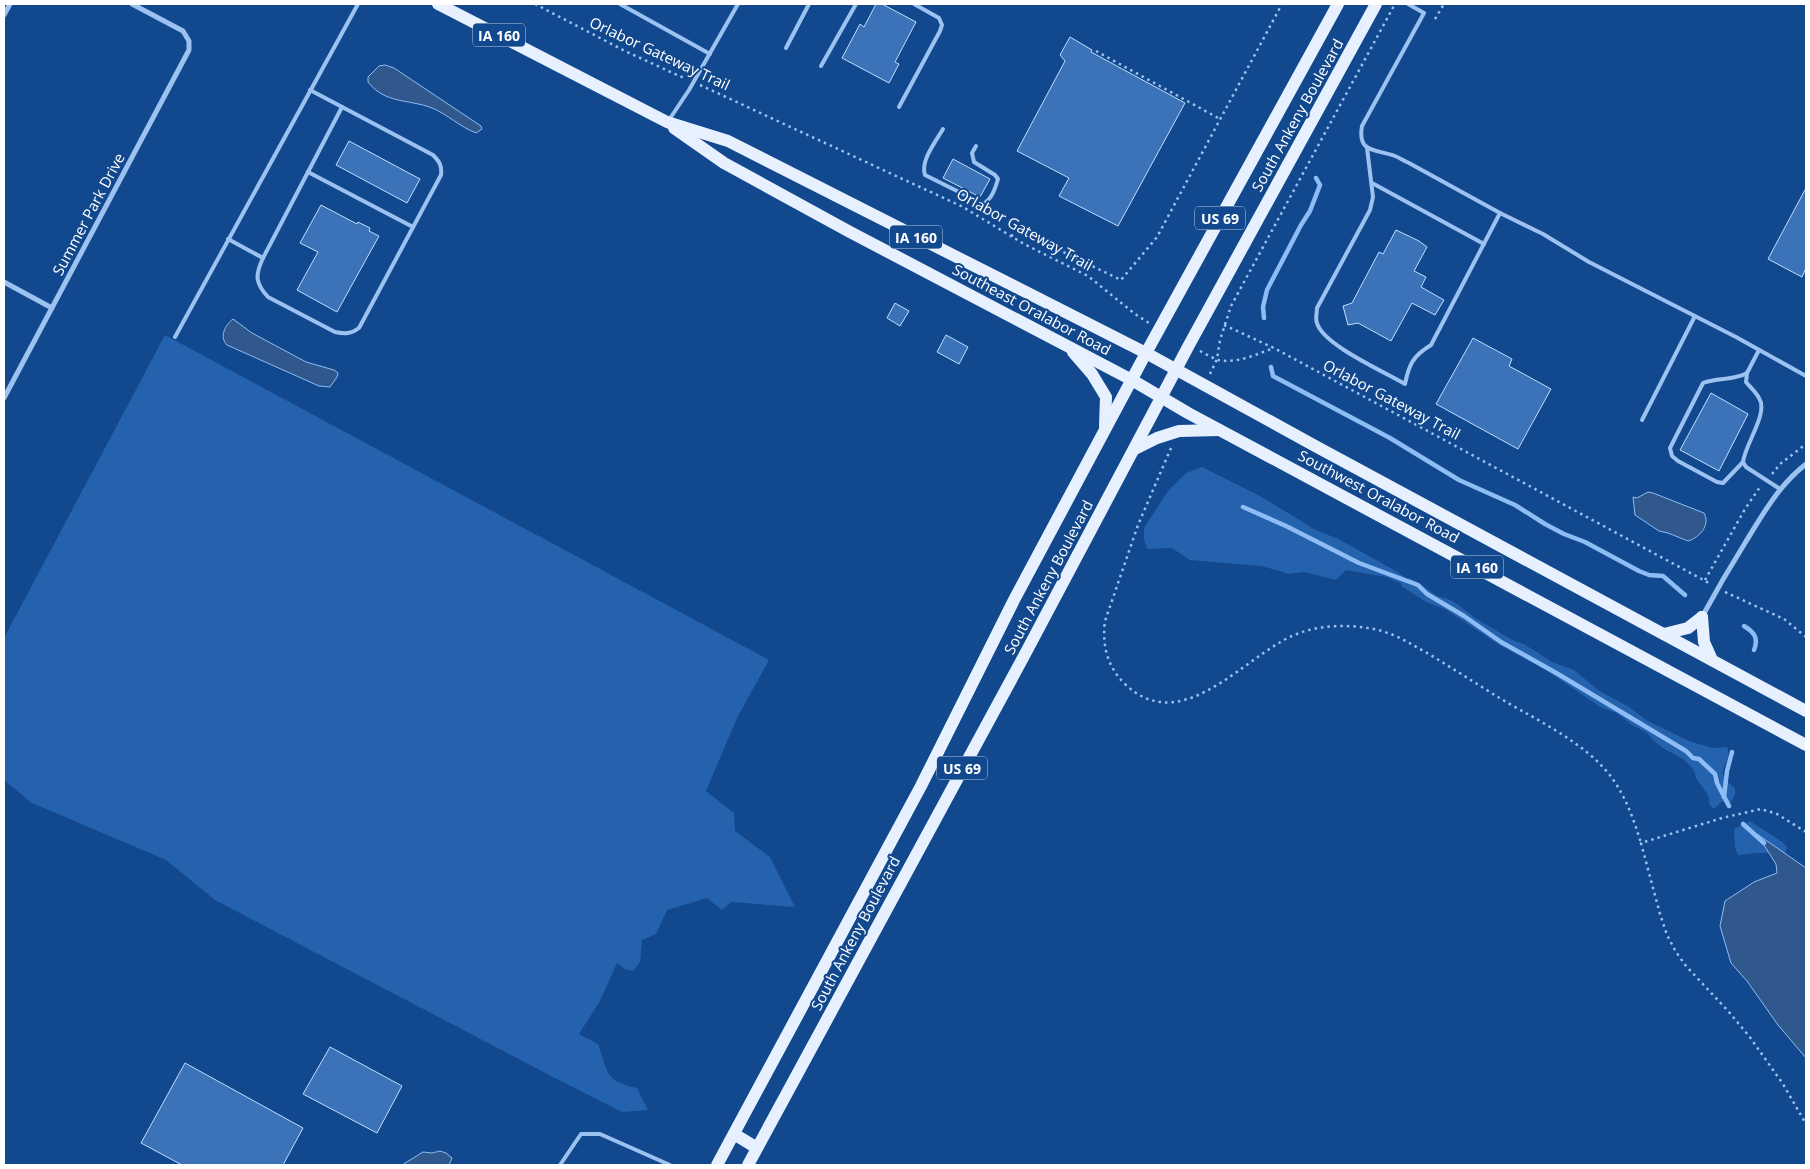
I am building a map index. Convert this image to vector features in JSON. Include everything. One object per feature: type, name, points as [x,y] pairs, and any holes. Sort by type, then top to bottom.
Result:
[{"type":"main road","name":"Southeast Oralabor Road","points":[[438,4],[667,122],[724,163],[1148,390]]},
{"type":"main road","name":"South Ankeny Boulevard","points":[[717,1165],[917,794],[1014,600],[1146,353],[1338,4]]},
{"type":"main road","name":"South Ankeny Boulevard","points":[[748,1165],[1135,449],[1189,345],[1376,4]]},
{"type":"main road","name":"Southeast Oralabor Road","points":[[667,122],[728,141],[1161,362]]},
{"type":"main road","points":[[1066,345],[1092,374],[1106,397],[1104,433]]},
{"type":"main road","name":"Southwest Oralabor Road","points":[[1161,362],[1806,711]]},
{"type":"main road","name":"Southwest Oralabor Road","points":[[1148,390],[1806,745]]},
{"type":"main road","points":[[1135,449],[1156,438],[1179,431],[1220,430]]},
{"type":"main road","points":[[1664,634],[1688,628],[1702,617]]},
{"type":"main road","points":[[1702,617],[1704,642],[1712,660]]},
{"type":"main road","points":[[734,1134],[757,1148]]},
{"type":"street","points":[[4,15],[10,4]]},
{"type":"street","name":"Summer Park Drive","points":[[4,398],[187,56],[189,41],[187,36],[178,28],[132,4]]},
{"type":"street","points":[[4,282],[52,308]]},
{"type":"street","points":[[1702,617],[1717,588],[1763,512],[1780,489],[1806,464]]},
{"type":"lane","points":[[175,337],[358,4]]},
{"type":"lane","points":[[620,4],[710,54]]},
{"type":"lane","points":[[667,122],[694,82],[738,4]]},
{"type":"lane","points":[[786,48],[809,4]]},
{"type":"lane","points":[[822,66],[856,4]]},
{"type":"lane","points":[[899,107],[942,24],[939,18],[914,4]]},
{"type":"lane","points":[[1408,4],[1424,13],[1362,126],[1362,140],[1367,148],[1373,197],[1370,210],[1317,308],[1316,323],[1323,336],[1337,346],[1405,384],[1408,368],[1418,354],[1431,345],[1500,213]]},
{"type":"lane","points":[[310,90],[433,155],[439,161],[442,168],[441,176],[367,315],[359,328],[352,333],[344,334],[335,332],[268,297],[257,280],[257,269],[342,107]]},
{"type":"lane","points":[[943,128],[926,161],[923,170],[925,175],[983,204],[988,201],[998,179],[995,175],[974,162],[972,154],[976,146]]},
{"type":"lane","points":[[1367,148],[1378,153],[1394,155],[1500,213],[1543,234],[1589,262],[1806,376]]},
{"type":"lane","points":[[308,172],[413,227]]},
{"type":"lane","points":[[1372,183],[1484,244]]},
{"type":"lane","points":[[228,240],[263,258]]},
{"type":"lane","points":[[1642,420],[1695,316]]},
{"type":"lane","points":[[1747,373],[1738,378],[1711,380],[1703,383],[1670,448],[1672,456],[1678,461],[1717,482],[1723,483],[1742,462],[1761,414],[1762,405],[1759,398],[1746,382],[1747,373],[1759,350]]},
{"type":"lane","points":[[1742,462],[1746,467],[1780,489]]},
{"type":"lane","points":[[560,1165],[581,1134],[600,1134],[670,1165]]},
{"type":"path","name":"Orlabor Gateway Trail","points":[[536,4],[625,51],[949,200],[1011,236],[1088,276],[1135,314],[1159,330]]},
{"type":"path","points":[[1011,236],[1020,231],[1121,280],[1156,237],[1282,4]]},
{"type":"path","points":[[1204,386],[1217,359],[1224,325],[1231,306],[1395,4]]},
{"type":"path","points":[[1435,19],[1444,4]]},
{"type":"path","points":[[1096,52],[1220,120]]},
{"type":"path","name":"Orlabor Gateway Trail","points":[[1224,325],[1274,348],[1717,588],[1784,619],[1806,637]]},
{"type":"path","points":[[1189,345],[1217,359],[1231,361],[1274,348]]},
{"type":"path","points":[[1179,431],[1138,524],[1105,621],[1103,634],[1107,655],[1111,666],[1126,684],[1146,699],[1167,702],[1191,699],[1213,688],[1289,637],[1306,631],[1341,626],[1367,628],[1384,631],[1400,637],[1564,737],[1592,757],[1607,772],[1622,793],[1641,843],[1667,935],[1676,952],[1749,1036],[1783,1084],[1806,1124]]},
{"type":"path","points":[[1705,580],[1745,508],[1780,464],[1806,444]]},
{"type":"path","points":[[1641,843],[1722,818],[1761,809],[1777,814],[1806,832]]},
{"type":"shaded area","points":[[385,65],[394,68],[481,126],[482,129],[476,133],[432,108],[390,98],[382,94],[368,82],[368,77],[379,66]]},
{"type":"shaded area","points":[[233,319],[252,333],[306,362],[334,370],[338,373],[337,377],[330,387],[319,386],[227,345],[223,335],[228,324]]},
{"type":"shaded area","points":[[165,335],[769,660],[737,718],[706,791],[734,813],[735,831],[770,857],[795,907],[731,902],[722,910],[707,898],[667,910],[656,934],[642,940],[640,962],[633,971],[625,969],[617,963],[600,1001],[579,1034],[598,1044],[609,1074],[619,1082],[637,1088],[648,1110],[622,1112],[553,1077],[215,900],[166,860],[32,803],[4,780],[4,638]]},
{"type":"shaded area","points":[[1202,467],[1260,496],[1316,530],[1338,539],[1407,579],[1409,578],[1419,583],[1437,596],[1457,604],[1475,618],[1512,640],[1524,644],[1552,662],[1574,670],[1598,690],[1629,707],[1646,720],[1689,741],[1712,748],[1727,747],[1728,759],[1723,772],[1727,782],[1735,788],[1735,795],[1731,802],[1721,802],[1714,809],[1710,806],[1708,795],[1696,778],[1694,770],[1683,759],[1663,748],[1646,732],[1632,725],[1617,713],[1602,708],[1544,669],[1501,646],[1445,609],[1428,603],[1401,586],[1402,584],[1386,577],[1346,570],[1336,580],[1304,572],[1289,574],[1262,566],[1190,560],[1172,548],[1147,549],[1144,539],[1144,528],[1168,491],[1186,473]]},
{"type":"shaded area","points":[[1648,492],[1704,513],[1706,522],[1703,530],[1696,537],[1688,541],[1659,531],[1635,515],[1633,497],[1637,498]]},
{"type":"shaded area","points":[[1750,821],[1784,844],[1787,847],[1785,853],[1738,855],[1735,848],[1734,829]]},
{"type":"shaded area","points":[[1757,834],[1806,868],[1806,1058],[1778,1025],[1747,981],[1731,963],[1720,926],[1725,901],[1754,882],[1777,873],[1776,864]]},
{"type":"shaded area","points":[[440,1151],[452,1158],[449,1165],[402,1165],[423,1152],[432,1153]]},
{"type":"building","points":[[876,4],[882,4],[916,22],[895,62],[899,64],[889,83],[842,58],[860,24],[864,27]]},
{"type":"building","points":[[1070,37],[1092,50],[1091,52],[1185,103],[1118,226],[1059,196],[1069,178],[1017,151],[1065,61],[1060,55]]},
{"type":"building","points":[[349,141],[420,179],[407,203],[336,165]]},
{"type":"building","points":[[953,159],[990,179],[980,197],[943,178]]},
{"type":"building","points":[[1806,188],[1806,268],[1802,277],[1768,259]]},
{"type":"building","points":[[321,205],[357,224],[358,222],[370,228],[369,231],[379,236],[337,312],[297,290],[318,252],[300,243]]},
{"type":"building","points":[[1396,230],[1427,247],[1414,271],[1426,277],[1421,287],[1444,300],[1435,315],[1412,303],[1391,341],[1358,323],[1348,325],[1343,306],[1352,303],[1379,252],[1383,254]]},
{"type":"building","points":[[895,303],[909,311],[900,326],[887,318]]},
{"type":"building","points":[[946,335],[968,347],[959,364],[937,352]]},
{"type":"building","points":[[1473,338],[1512,359],[1509,366],[1551,389],[1518,449],[1436,404]]},
{"type":"building","points":[[1711,393],[1748,414],[1719,471],[1680,450]]},
{"type":"building","points":[[330,1047],[402,1086],[377,1133],[303,1094]]},
{"type":"building","points":[[185,1063],[303,1128],[283,1165],[182,1165],[141,1143]]},
{"type":"waterway","points":[[1264,318],[1263,307],[1267,290],[1310,211],[1320,185],[1316,178]]},
{"type":"waterway","points":[[1271,367],[1273,376],[1390,438],[1459,480],[1515,505],[1545,524],[1585,542],[1639,571],[1649,575],[1663,576],[1685,595]]},
{"type":"waterway","points":[[1243,507],[1286,526],[1359,563],[1418,585],[1427,594],[1464,616],[1501,642],[1686,751],[1693,758],[1699,759],[1715,774],[1717,783],[1729,806]]},
{"type":"waterway","points":[[1744,626],[1755,636],[1754,650]]},
{"type":"waterway","points":[[1724,797],[1727,771],[1732,752]]},
{"type":"waterway","points":[[1743,824],[1764,843]]}]
